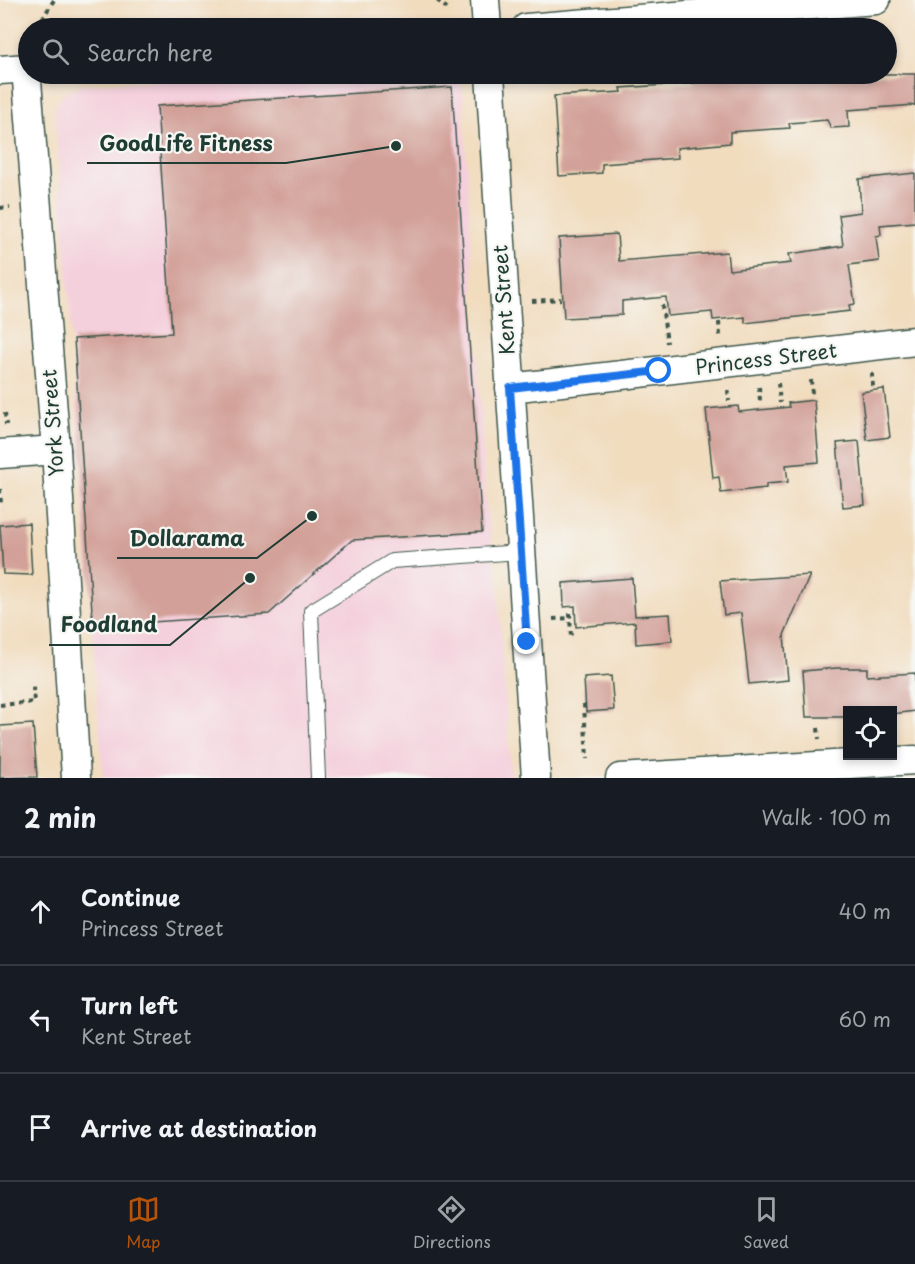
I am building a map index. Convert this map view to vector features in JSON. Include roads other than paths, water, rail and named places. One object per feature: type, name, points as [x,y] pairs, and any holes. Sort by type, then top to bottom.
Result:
[{"type":"street","points":[[485,0],[486,18]]},
{"type":"street","points":[[651,18],[876,0]]},
{"type":"street","name":"York Street","points":[[19,84],[56,450],[76,778]]},
{"type":"street","name":"Kent Street","points":[[491,84],[536,778]]},
{"type":"street","name":"Princess Street","points":[[510,388],[915,341]]},
{"type":"street","points":[[0,454],[56,450]]},
{"type":"street","points":[[620,778],[915,760]]},
{"type":"lane","points":[[318,778],[311,610],[392,561],[521,552]]},
{"type":"place","name":"GoodLife Fitness","points":[[396,146]]},
{"type":"place","name":"Dollarama","points":[[312,516]]},
{"type":"place","name":"Foodland","points":[[250,578]]}]
